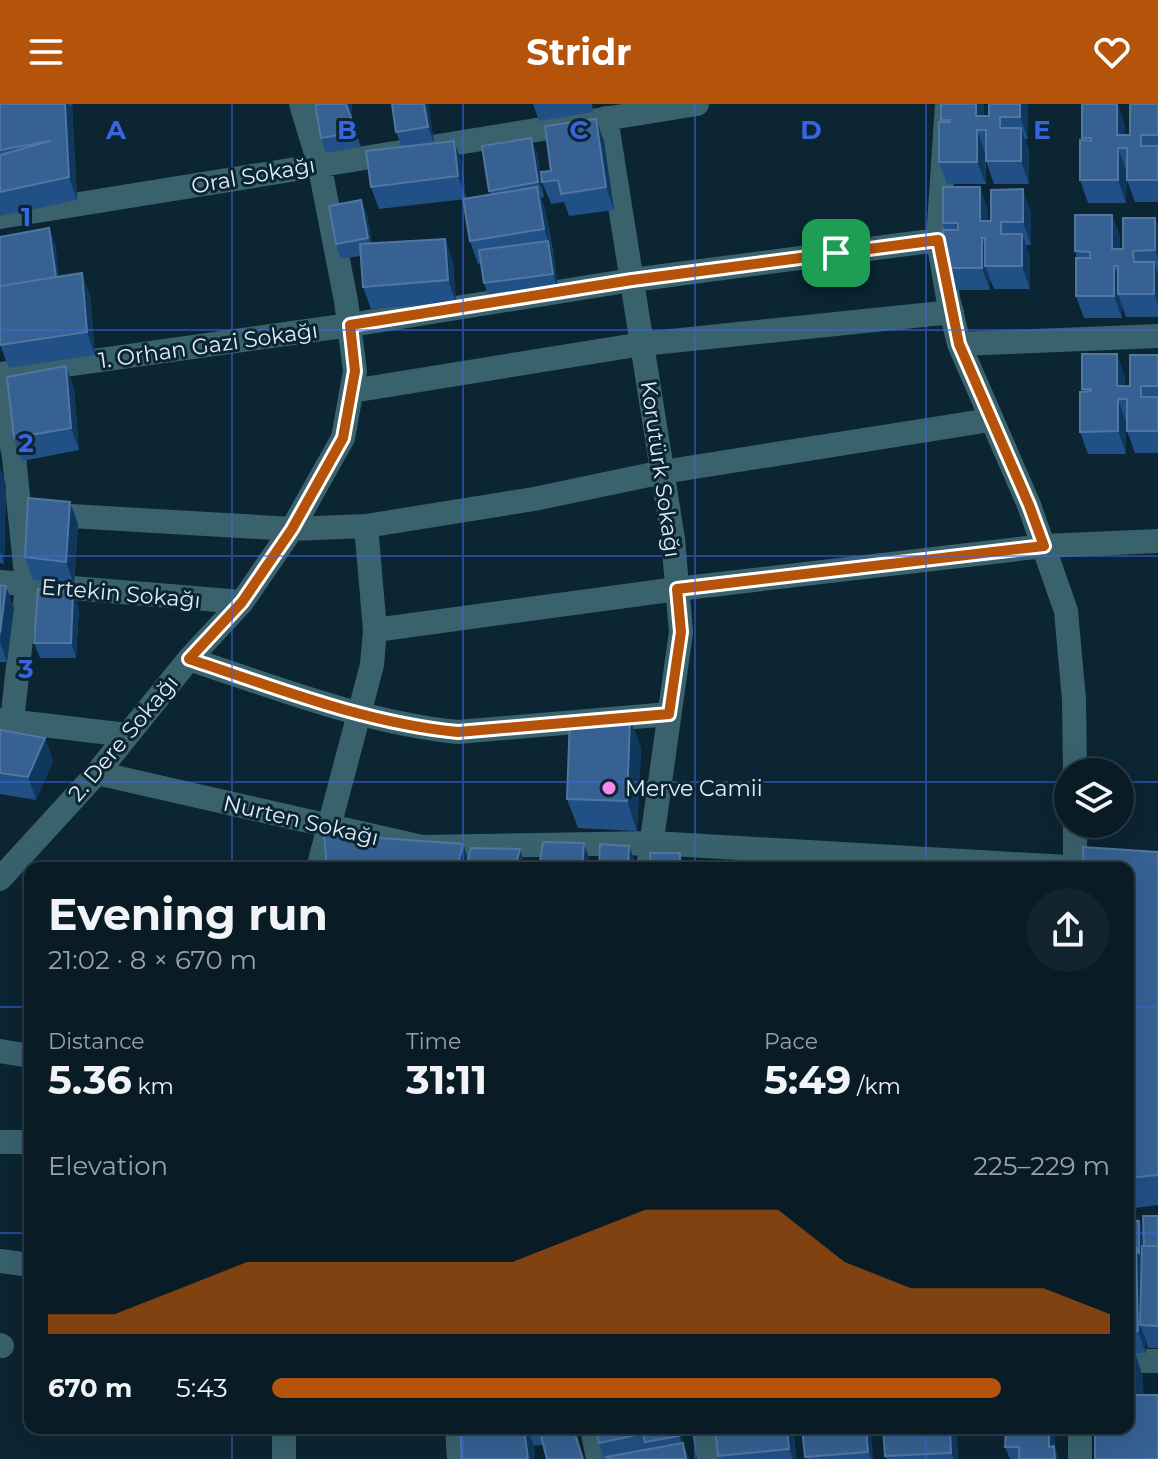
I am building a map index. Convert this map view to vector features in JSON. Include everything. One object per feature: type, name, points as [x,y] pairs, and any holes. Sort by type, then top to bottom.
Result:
[{"type":"street","name":"2. Dere Sokağı","points":[[14,871],[189,659],[242,602],[292,529],[343,438],[355,371],[350,325],[319,163],[301,104]]},
{"type":"street","name":"Oral Sokağı","points":[[0,217],[697,104]]},
{"type":"street","points":[[947,104],[938,240],[952,312],[959,344],[1029,505],[1066,611],[1074,700],[1075,758]]},
{"type":"street","name":"Korutürk Sokağı","points":[[606,118],[673,539],[681,632],[649,862]]},
{"type":"street","name":"1. Orhan Gazi Sokağı","points":[[0,374],[350,325],[632,280],[938,240]]},
{"type":"street","points":[[352,391],[642,344],[952,312]]},
{"type":"street","points":[[959,344],[1158,336]]},
{"type":"street","points":[[0,385],[14,457],[27,585],[6,720],[127,735]]},
{"type":"street","points":[[20,513],[292,529],[366,526],[534,499],[663,472],[990,420]]},
{"type":"street","points":[[320,862],[372,665],[375,630],[366,526]]},
{"type":"street","points":[[375,630],[677,589],[1044,546],[1158,541]]},
{"type":"street","name":"Ertekin Sokağı","points":[[0,582],[242,602]]},
{"type":"street","points":[[189,659],[359,714],[424,729],[458,732],[669,714]]},
{"type":"street","name":"Nurten Sokağı","points":[[97,773],[422,847],[653,843],[974,862]]},
{"type":"street","points":[[1075,838],[1075,862]]},
{"type":"street","points":[[0,1051],[24,1055]]},
{"type":"street","points":[[0,1142],[24,1142]]},
{"type":"street","points":[[0,1261],[24,1264]]},
{"type":"street","points":[[1134,1361],[1158,1361]]},
{"type":"street","points":[[284,1434],[284,1459]]},
{"type":"street","points":[[457,1434],[459,1459]]},
{"type":"street","points":[[593,1434],[598,1459]]},
{"type":"street","points":[[704,1434],[709,1459]]},
{"type":"street","points":[[1080,1434],[1080,1459]]},
{"type":"building","points":[[0,104],[65,104],[69,177],[0,192],[0,155],[50,141],[0,150]]},
{"type":"building","points":[[315,104],[346,104],[356,132],[321,138]]},
{"type":"building","points":[[392,104],[424,104],[428,127],[396,132]]},
{"type":"building","points":[[941,104],[976,104],[976,116],[989,116],[989,104],[1020,104],[1020,117],[1000,117],[1000,128],[1021,128],[1021,161],[986,161],[986,130],[977,130],[977,162],[939,162],[939,122],[950,122],[941,120]]},
{"type":"building","points":[[1082,104],[1117,104],[1117,135],[1130,135],[1130,104],[1158,104],[1158,135],[1141,135],[1141,146],[1158,146],[1158,180],[1127,180],[1127,148],[1118,148],[1118,180],[1080,180],[1080,140],[1091,141],[1091,138],[1082,138]]},
{"type":"building","points":[[596,119],[606,187],[561,194],[558,180],[542,182],[541,172],[551,171],[545,126]]},
{"type":"building","points":[[531,138],[538,182],[489,191],[482,146]]},
{"type":"building","points":[[454,141],[458,176],[371,187],[366,151]]},
{"type":"building","points":[[537,187],[544,229],[470,241],[463,199]]},
{"type":"building","points":[[943,187],[980,187],[980,221],[991,221],[991,190],[1023,189],[1023,222],[1001,222],[1001,234],[1022,234],[1022,266],[985,266],[985,238],[982,238],[982,268],[944,268],[943,230],[958,230],[958,223],[943,223]]},
{"type":"building","points":[[361,200],[368,238],[336,244],[329,206]]},
{"type":"building","points":[[1075,215],[1112,215],[1112,249],[1123,249],[1123,218],[1155,218],[1155,250],[1133,251],[1134,262],[1154,262],[1154,294],[1118,294],[1118,266],[1114,266],[1114,296],[1076,296],[1076,258],[1090,258],[1090,252],[1075,251]]},
{"type":"building","points":[[49,228],[56,277],[0,286],[0,237]]},
{"type":"building","points":[[445,239],[448,280],[363,287],[360,244]]},
{"type":"building","points":[[548,241],[553,274],[484,283],[479,250]]},
{"type":"building","points":[[82,273],[87,332],[0,345],[0,286]]},
{"type":"building","points":[[1082,354],[1117,354],[1117,386],[1130,386],[1130,355],[1158,355],[1158,386],[1141,386],[1141,397],[1158,397],[1158,431],[1127,431],[1127,399],[1118,399],[1118,431],[1080,432],[1080,392],[1091,391],[1082,389]]},
{"type":"building","points":[[66,366],[71,428],[14,438],[7,377]]},
{"type":"building","points":[[28,498],[70,502],[66,562],[25,557]]},
{"type":"building","points":[[0,585],[6,586],[0,633]]},
{"type":"building","points":[[38,589],[73,593],[71,643],[34,643]]},
{"type":"building","points":[[570,716],[630,719],[627,801],[567,799]]},
{"type":"building","points":[[0,730],[45,738],[28,777],[0,773]]},
{"type":"building","points":[[324,834],[463,844],[458,862],[326,862]]},
{"type":"building","points":[[543,842],[584,843],[582,862],[540,862]]},
{"type":"building","points":[[600,844],[629,846],[628,862],[599,862]]},
{"type":"building","points":[[1083,847],[1158,852],[1158,1175],[1134,1177],[1134,862],[1084,862]]},
{"type":"building","points":[[471,848],[520,849],[517,862],[468,862]]},
{"type":"building","points":[[650,853],[680,853],[680,862],[651,862]]},
{"type":"building","points":[[1143,1216],[1158,1216],[1158,1246],[1144,1246]]},
{"type":"building","points":[[1134,1221],[1139,1221],[1139,1254]]},
{"type":"building","points":[[1142,1246],[1158,1246],[1158,1326],[1140,1325]]},
{"type":"building","points":[[1134,1247],[1136,1247],[1138,1331],[1134,1331]]},
{"type":"building","points":[[1134,1395],[1158,1395],[1158,1459],[1095,1459],[1095,1434],[1134,1434]]},
{"type":"building","points":[[460,1434],[525,1434],[528,1459],[462,1459]]},
{"type":"building","points":[[541,1434],[575,1434],[583,1459],[547,1459]]},
{"type":"building","points":[[597,1434],[642,1434],[599,1443]]},
{"type":"building","points":[[643,1434],[679,1436],[645,1442]]},
{"type":"building","points":[[716,1434],[788,1434],[789,1449],[718,1456]]},
{"type":"building","points":[[803,1434],[866,1434],[868,1452],[805,1457]]},
{"type":"building","points":[[883,1434],[950,1434],[951,1453],[885,1456]]},
{"type":"building","points":[[1006,1434],[1049,1434],[1049,1447],[1054,1446],[1055,1459],[1019,1459],[1019,1447],[1005,1447]]},
{"type":"building","points":[[683,1443],[686,1459],[606,1457]]},
{"type":"place","name":"Merve Camii","points":[[609,788]]},
{"type":"route","points":[[938,240],[959,344],[1044,546],[677,589],[681,632],[669,714],[458,732],[424,729],[359,714],[189,659],[242,602],[292,529],[343,438],[355,371],[350,325],[632,280],[836,253],[938,240]]}]
